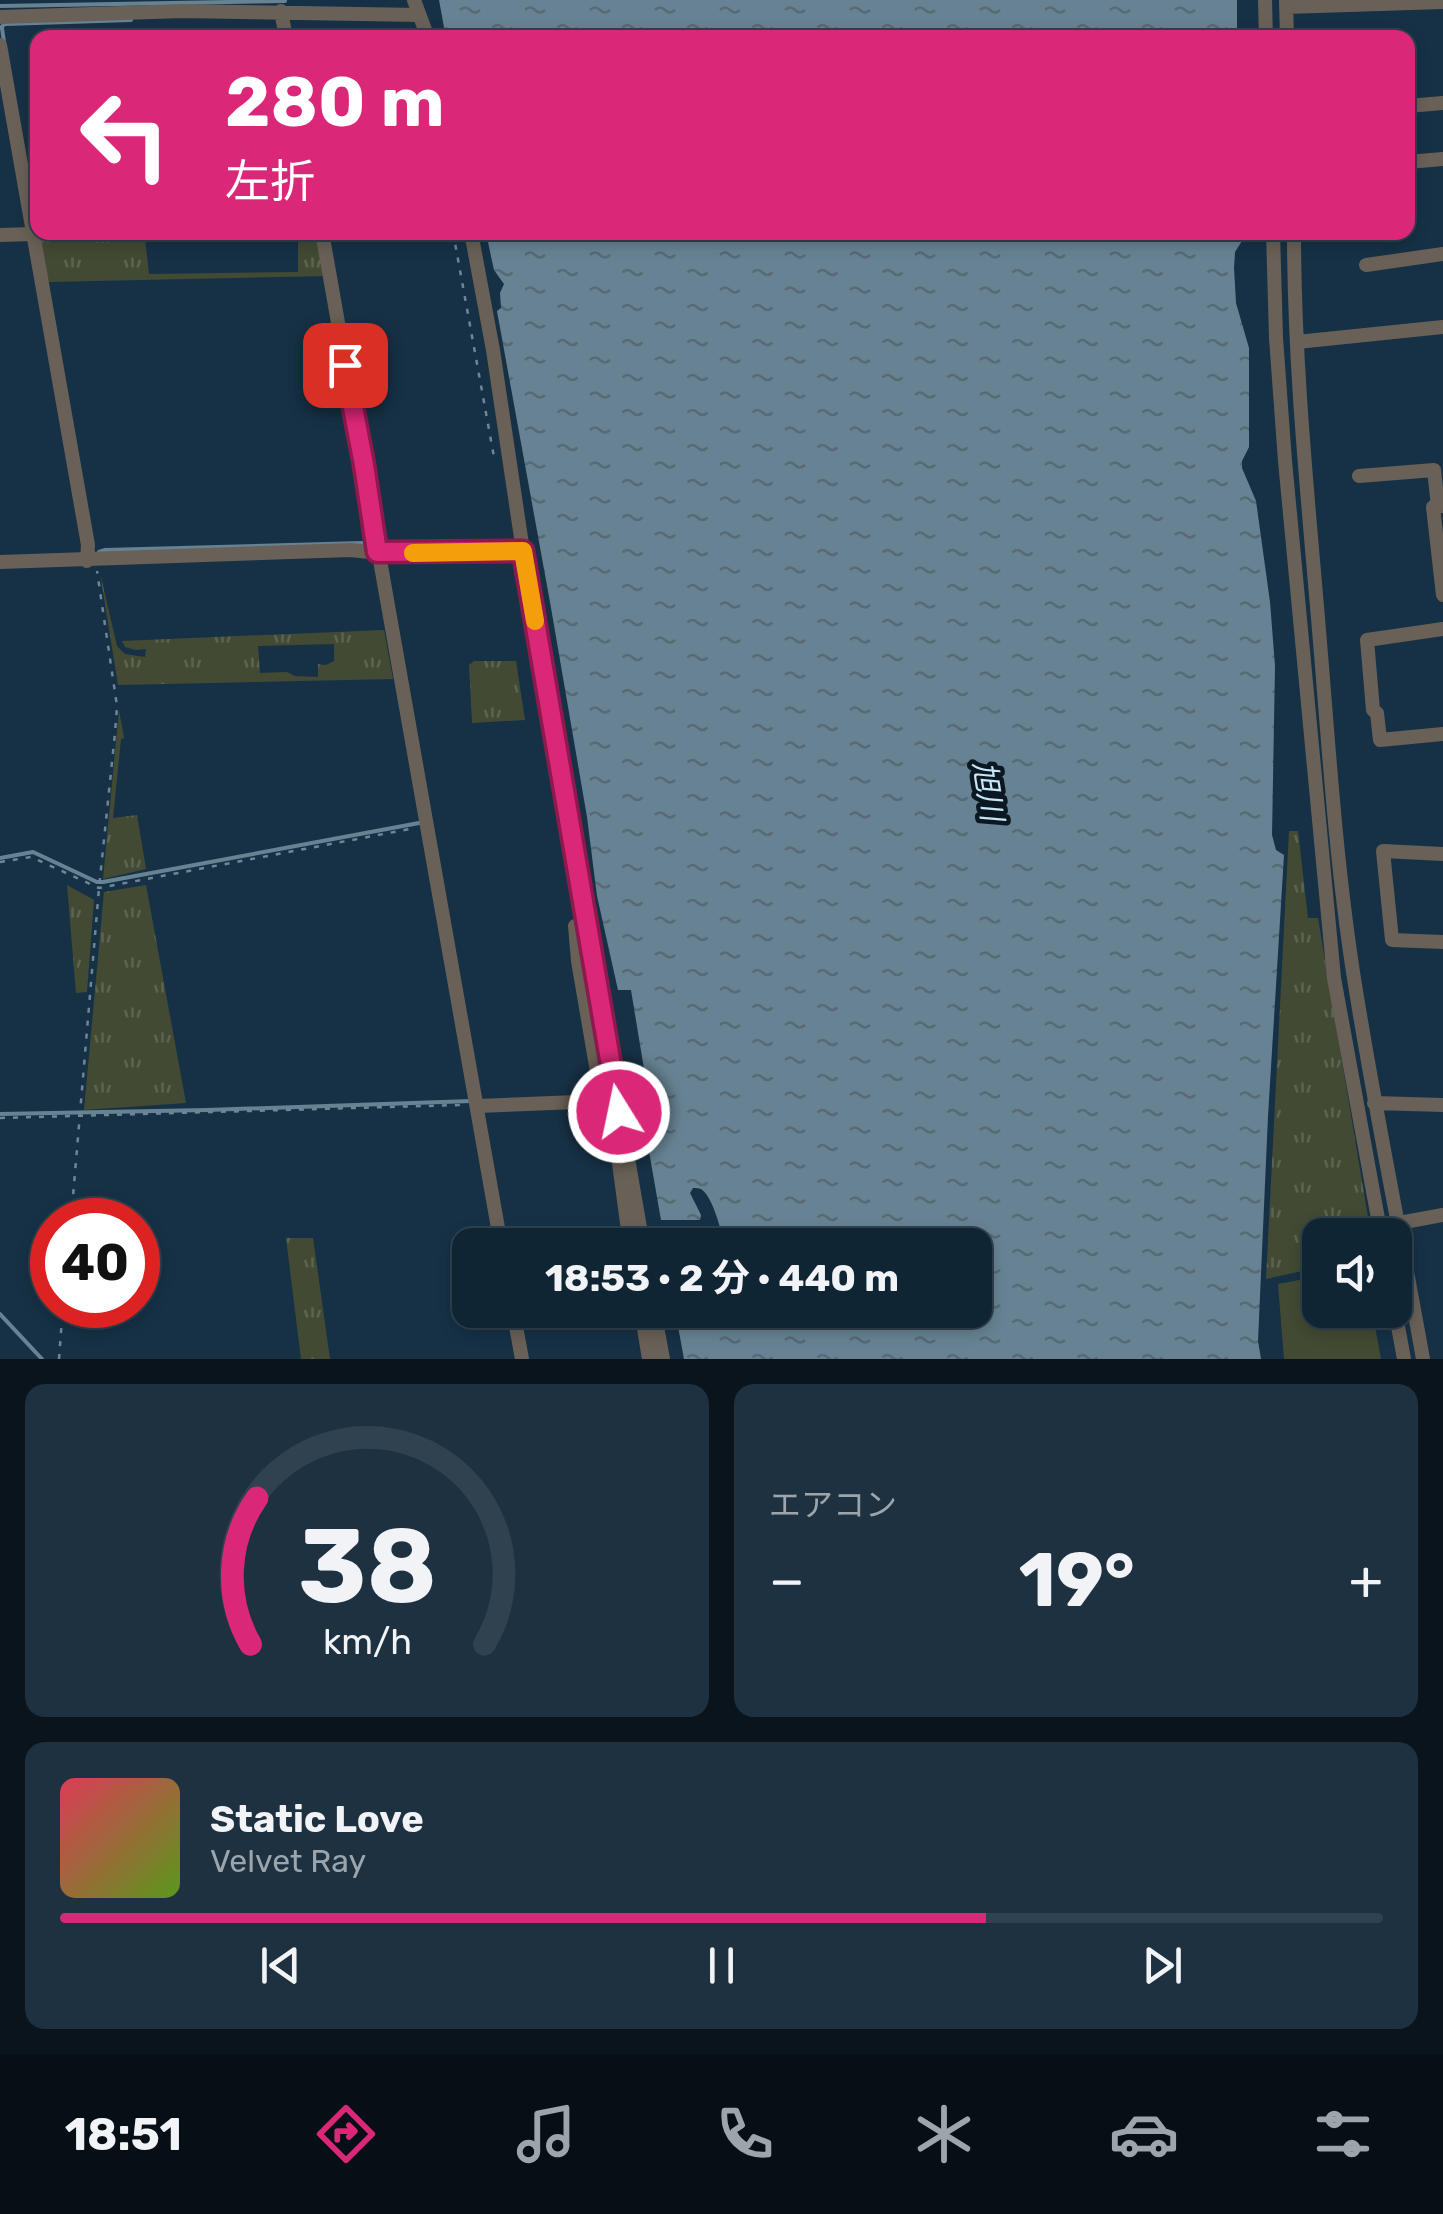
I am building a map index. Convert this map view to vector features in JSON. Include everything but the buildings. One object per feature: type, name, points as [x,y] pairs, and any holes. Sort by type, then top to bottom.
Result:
[{"type":"street","points":[[1265,0],[1266,30]]},
{"type":"street","points":[[1287,30],[1286,4],[1443,2]]},
{"type":"street","points":[[0,17],[102,5],[285,11],[416,7]]},
{"type":"street","points":[[285,11],[286,30]]},
{"type":"street","points":[[0,45],[30,217]]},
{"type":"street","points":[[1415,105],[1443,103]]},
{"type":"street","points":[[1415,161],[1443,159]]},
{"type":"street","points":[[0,235],[30,234]]},
{"type":"street","points":[[34,240],[89,558]]},
{"type":"street","points":[[323,240],[426,826],[481,1107],[499,1228]]},
{"type":"street","points":[[472,240],[587,924],[621,1150],[628,1228]]},
{"type":"street","points":[[1272,240],[1284,461],[1334,978],[1378,1218]]},
{"type":"street","points":[[1294,240],[1301,410],[1336,823],[1352,967],[1398,1218]]},
{"type":"street","points":[[1366,265],[1443,254]]},
{"type":"street","points":[[1297,342],[1443,327]]},
{"type":"street","points":[[1359,476],[1434,470],[1441,506],[1434,507],[1443,595]]},
{"type":"street","points":[[0,562],[351,550],[523,551]]},
{"type":"street","points":[[1443,628],[1367,640],[1373,710],[1378,714],[1380,740],[1443,734]]},
{"type":"street","points":[[1443,854],[1383,852],[1392,940],[1443,942]]},
{"type":"street","points":[[587,924],[575,926],[578,961],[602,1101],[621,1150],[639,1228]]},
{"type":"street","points":[[481,1107],[602,1101]]},
{"type":"street","points":[[1374,1103],[1443,1105]]},
{"type":"street","points":[[1412,1220],[1443,1214]]},
{"type":"street","points":[[1412,1300],[1422,1359]]},
{"type":"street","points":[[516,1328],[522,1359]]},
{"type":"street","points":[[644,1328],[649,1359]]},
{"type":"street","points":[[657,1328],[663,1359]]},
{"type":"street","points":[[1398,1328],[1404,1359]]},
{"type":"path","points":[[73,1198],[116,706],[89,558]]},
{"type":"path","points":[[0,862],[31,856],[100,884],[426,826]]},
{"type":"path","points":[[0,1118],[481,1107]]},
{"type":"path","points":[[59,1359],[61,1328]]},
{"type":"green space","points":[[41,240],[145,240],[149,274],[298,272],[298,240],[318,240],[326,276],[48,282]]},
{"type":"green space","points":[[100,573],[117,646],[125,654],[145,657],[146,649],[125,647],[122,641],[384,630],[393,679],[118,685]],"holes":[[[334,644],[334,661],[318,664],[318,677],[260,673],[258,646]]]},
{"type":"green space","points":[[474,661],[516,661],[525,720],[472,723],[469,665]]},
{"type":"green space","points":[[119,710],[124,738],[113,818],[137,815],[146,869],[103,879]]},
{"type":"green space","points":[[1289,831],[1298,831],[1308,918],[1318,918],[1368,1218],[1302,1218],[1302,1271],[1266,1279]]},
{"type":"green space","points":[[67,885],[94,900],[87,992],[76,993]]},
{"type":"green space","points":[[146,885],[186,1103],[84,1110],[104,892]]},
{"type":"green space","points":[[286,1238],[313,1238],[330,1359],[301,1359]]},
{"type":"green space","points":[[1302,1279],[1302,1328],[1375,1328],[1381,1359],[1284,1359],[1278,1284]]},
{"type":"water","points":[[439,0],[1237,0],[1237,30],[445,30]]},
{"type":"water","name":"旭川","points":[[488,240],[1243,240],[1235,252],[1234,268],[1236,303],[1249,348],[1249,447],[1242,468],[1256,501],[1270,602],[1275,666],[1272,835],[1276,850],[1284,855],[1268,1116],[1258,1341],[1261,1359],[684,1359],[678,1328],[992,1328],[992,1228],[720,1228],[709,1199],[697,1188],[690,1193],[700,1220],[661,1220],[635,1071],[644,1069],[631,990],[618,990],[597,896],[587,817],[497,311],[501,308],[504,284],[494,270]]},
{"type":"waterway","points":[[0,6],[285,1]]},
{"type":"waterway","points":[[0,28],[5,24],[131,20]]},
{"type":"waterway","points":[[2,28],[4,42]]},
{"type":"waterway","points":[[99,552],[374,545]]},
{"type":"waterway","points":[[0,858],[33,852],[103,882],[419,823]]},
{"type":"waterway","points":[[0,1114],[471,1101]]},
{"type":"waterway","points":[[0,1314],[42,1359]]},
{"type":"slow traffic","points":[[413,553],[523,551],[535,621]]},
{"type":"route","points":[[345,365],[377,552],[523,551],[619,1112]]}]
